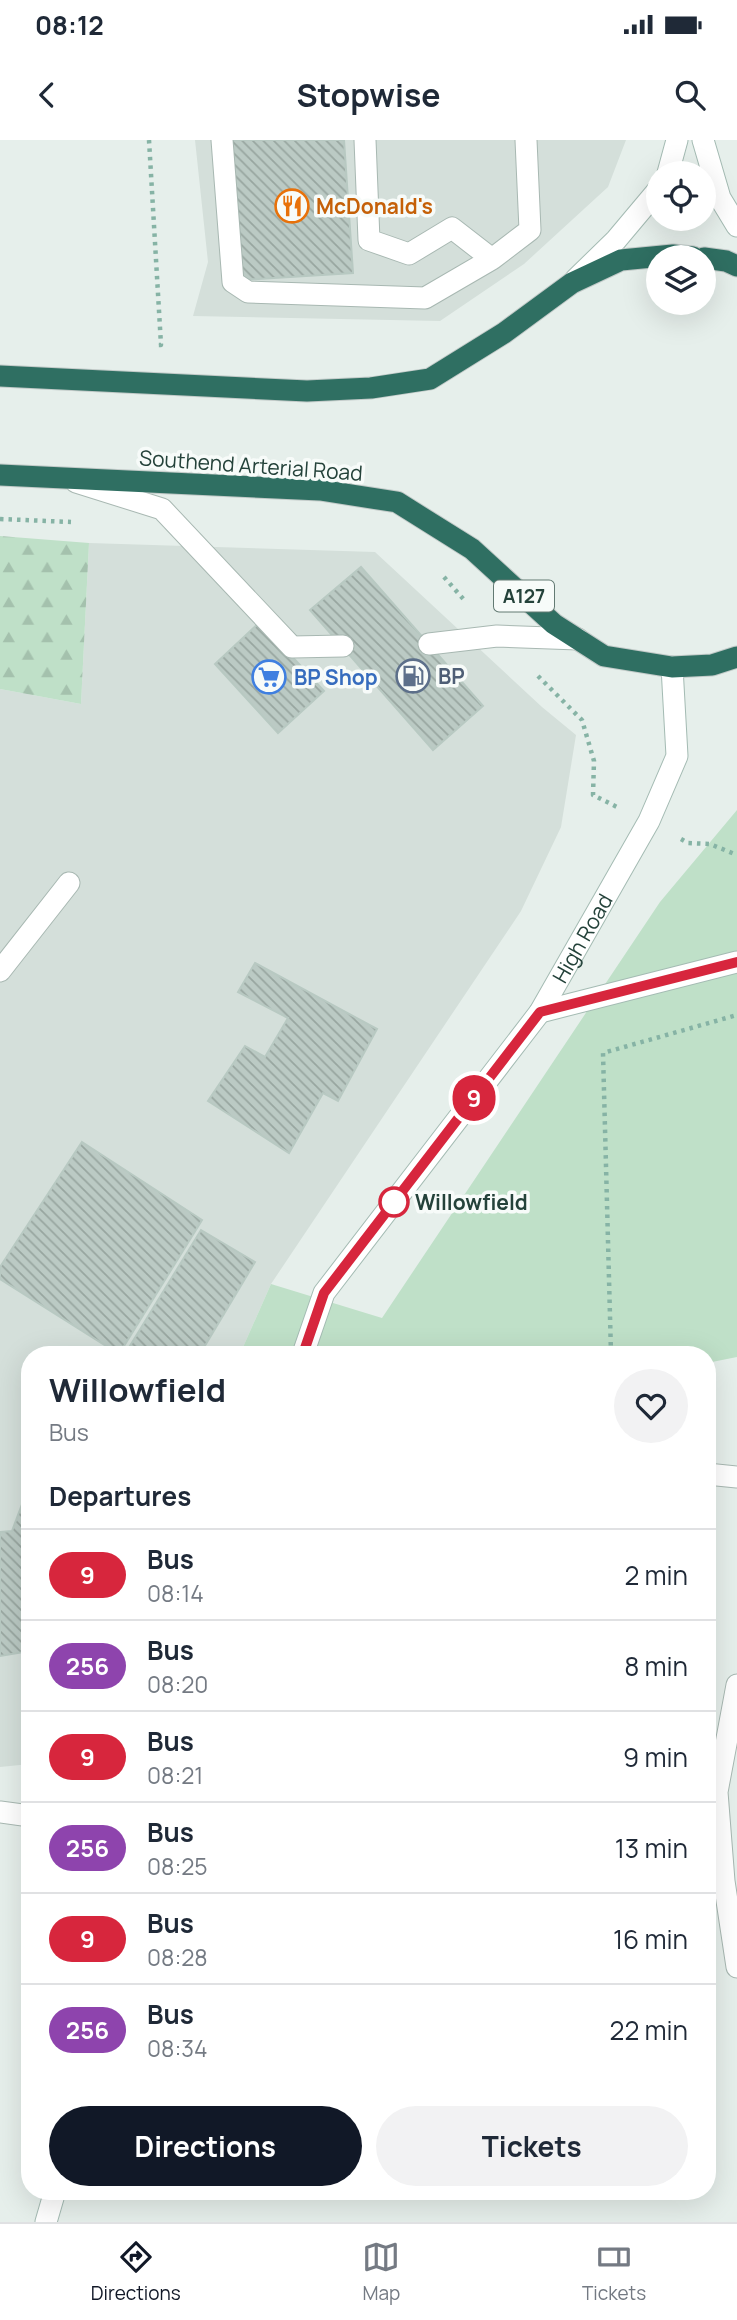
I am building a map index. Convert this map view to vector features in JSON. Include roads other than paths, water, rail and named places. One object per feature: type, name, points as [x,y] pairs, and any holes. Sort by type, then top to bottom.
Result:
[{"type":"highway","points":[[0,376],[307,391],[371,388],[430,379],[504,333],[572,283],[621,260],[646,258]]},
{"type":"highway","points":[[716,260],[737,265]]},
{"type":"highway","name":"Southend Arterial Road","points":[[0,475],[320,490],[397,502],[472,549],[554,624],[604,656],[672,667],[712,665],[737,657]]},
{"type":"street","points":[[222,140],[233,282],[248,292],[425,298],[492,259],[530,230],[526,140]]},
{"type":"street","points":[[365,140],[369,240],[409,254],[452,228],[492,259]]},
{"type":"street","points":[[671,161],[677,140]]},
{"type":"street","points":[[703,140],[720,198],[737,226]]},
{"type":"street","points":[[572,283],[632,223],[646,205]]},
{"type":"street","points":[[63,478],[162,509],[292,647],[343,646]]},
{"type":"street","points":[[429,644],[497,636],[578,639]]},
{"type":"street","name":"High Road","points":[[306,1346],[324,1293],[540,1012],[649,821],[677,756],[672,667]]},
{"type":"street","points":[[0,971],[69,883]]},
{"type":"street","points":[[540,1012],[737,962]]},
{"type":"street","points":[[716,1475],[737,1477]]},
{"type":"street","points":[[716,1775],[737,1685]]},
{"type":"street","points":[[0,1812],[21,1815]]},
{"type":"street","points":[[716,1824],[737,1967]]},
{"type":"street","points":[[46,2222],[52,2200]]},
{"type":"place","name":"McDonald's","points":[[292,206]]},
{"type":"place","name":"BP","points":[[413,676]]},
{"type":"place","name":"BP Shop","points":[[269,677]]},
{"type":"place","name":"Willowfield","points":[[394,1202]]}]
